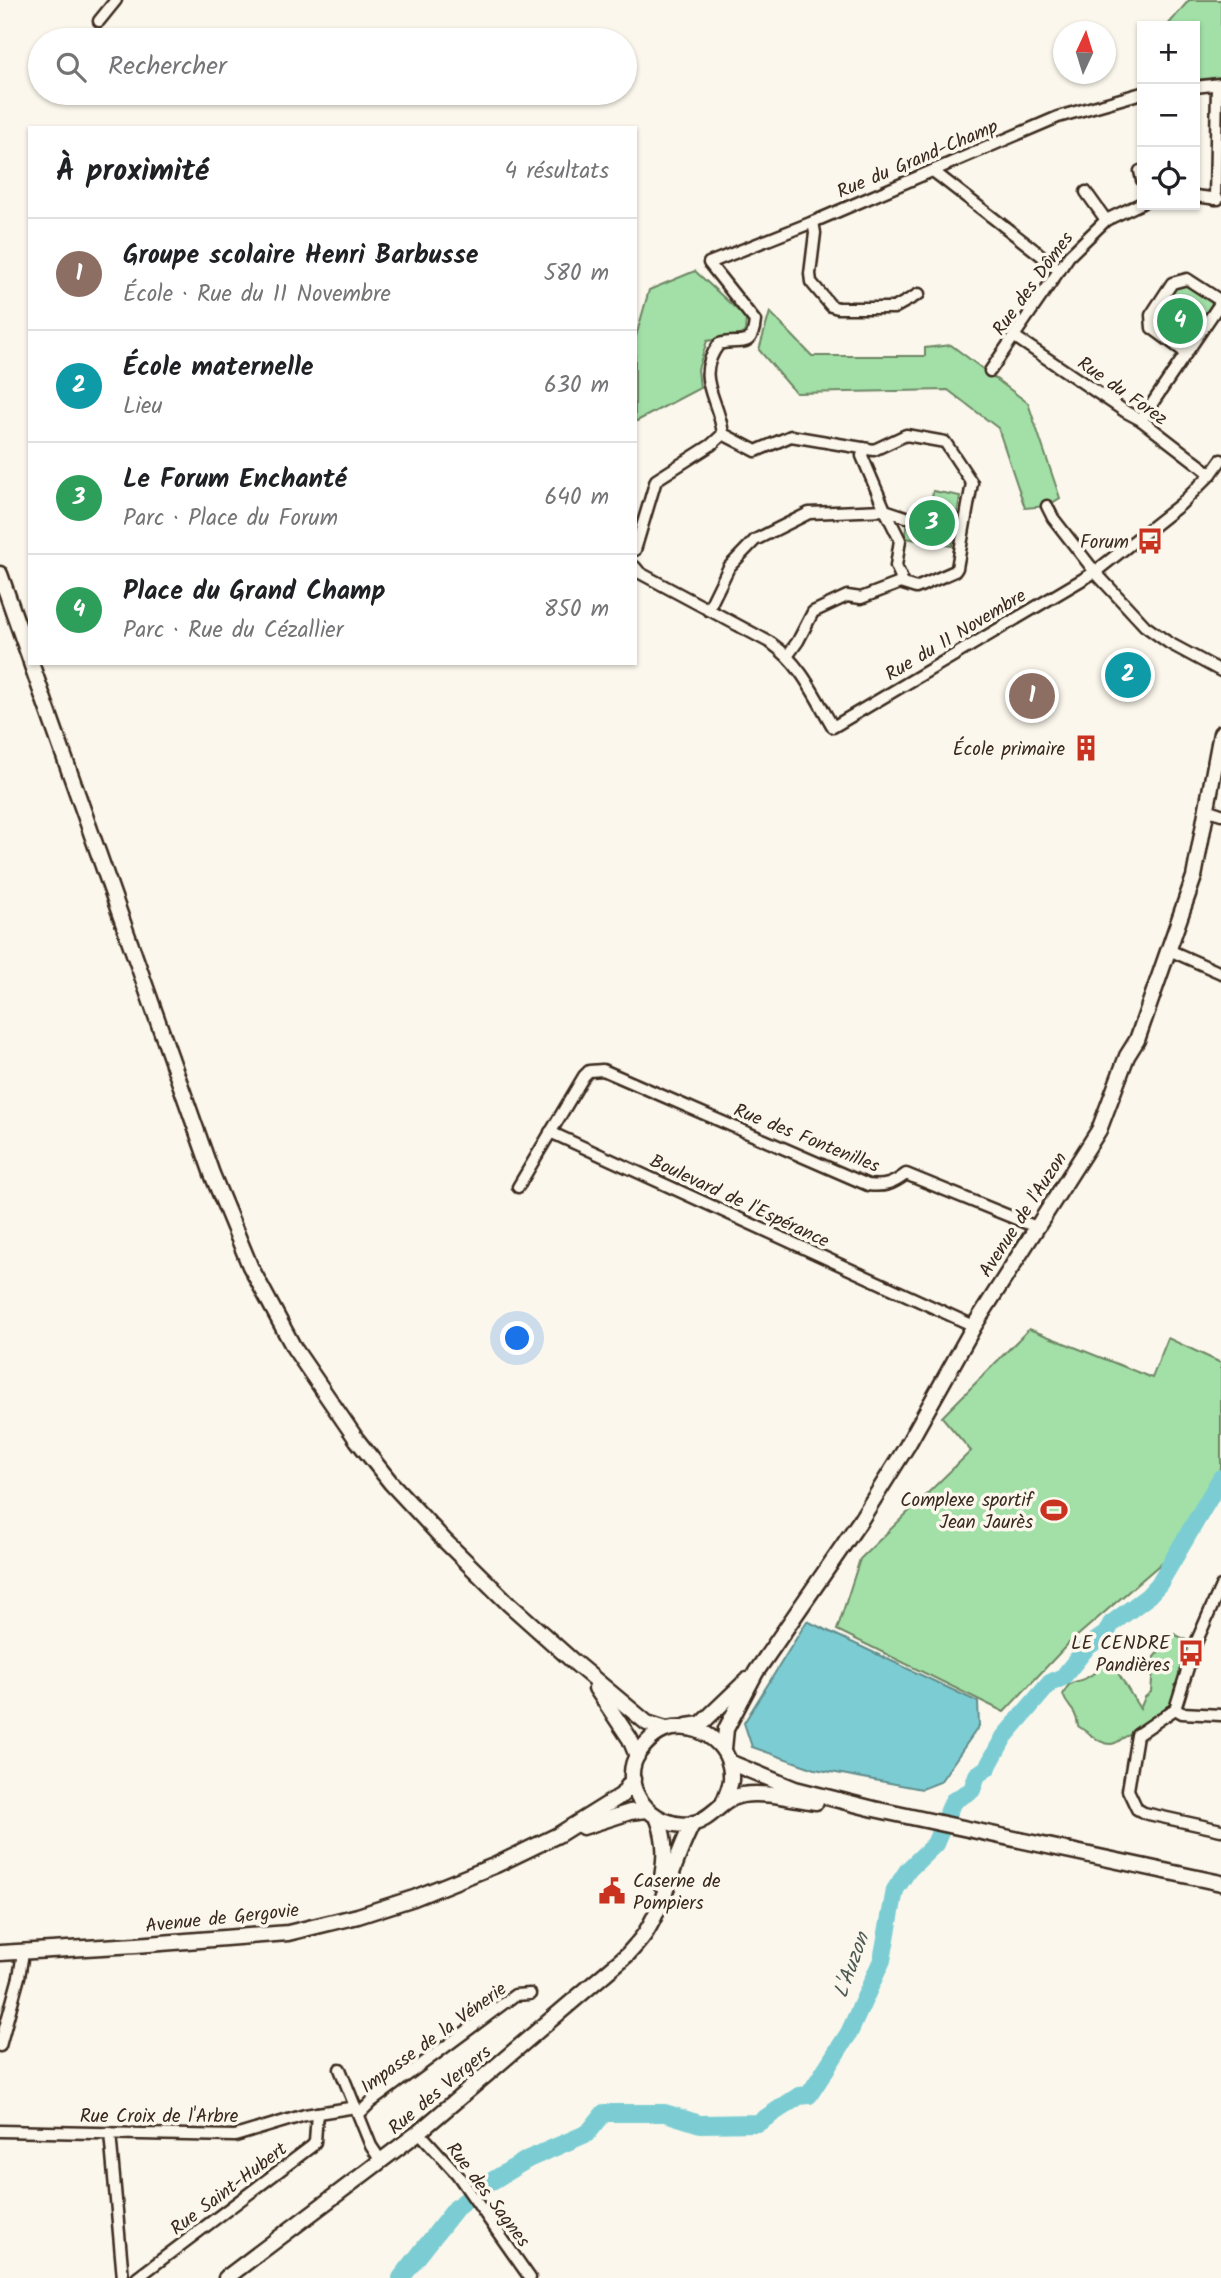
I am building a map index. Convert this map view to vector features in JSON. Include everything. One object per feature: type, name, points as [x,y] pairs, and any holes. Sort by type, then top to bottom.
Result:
[{"type":"main road","points":[[0,575],[28,653]]},
{"type":"main road","points":[[32,665],[212,1174],[250,1266],[276,1316],[328,1400],[391,1483],[481,1576],[575,1663],[646,1723],[666,1729]]},
{"type":"main road","name":"Avenue de l'Auzon","points":[[756,1672],[860,1521],[974,1326],[1098,1130],[1127,1056],[1137,1040],[1194,877],[1221,733]]},
{"type":"main road","points":[[575,1663],[606,1700],[630,1739],[636,1756],[633,1779],[637,1796],[664,1834],[666,1853],[657,1909]]},
{"type":"main road","points":[[636,1756],[648,1740],[666,1729],[701,1724],[756,1672]]},
{"type":"main road","points":[[652,1814],[675,1824],[693,1824],[712,1815],[724,1801],[731,1782],[726,1729],[756,1672]]},
{"type":"main road","points":[[685,1726],[709,1735],[727,1756],[795,1788],[874,1809],[1221,1883]]},
{"type":"main road","name":"Avenue de Gergovie","points":[[0,1953],[288,1933],[358,1916],[414,1898],[496,1865],[558,1835],[622,1795],[633,1779]]},
{"type":"main road","points":[[724,1801],[742,1795],[763,1794],[874,1809]]},
{"type":"main road","name":"Avenue de Gergovie","points":[[558,1835],[630,1812],[652,1814]]},
{"type":"main road","points":[[657,1909],[693,1824]]},
{"type":"main road","name":"Rue des Vergers","points":[[226,2278],[419,2133],[604,1977],[645,1933],[657,1909]]},
{"type":"street","points":[[99,21],[116,0]]},
{"type":"street","points":[[1200,86],[1219,84],[1218,199],[1200,197]]},
{"type":"street","name":"Rue du Grand-Champ","points":[[723,434],[706,377],[706,366],[719,344],[746,342],[751,339],[755,321],[709,263],[813,222],[1058,117],[1137,94]]},
{"type":"street","points":[[933,170],[1060,270]]},
{"type":"street","points":[[1086,192],[1106,220]]},
{"type":"street","name":"Rue des Dômes","points":[[990,371],[1077,247],[1106,220],[1137,205]]},
{"type":"street","points":[[813,222],[815,233],[811,282],[831,306],[894,308],[919,295]]},
{"type":"street","points":[[1140,420],[1186,353],[1221,301],[1187,279],[1172,282],[1151,315],[1152,328],[1186,353]]},
{"type":"street","name":"Rue du Forez","points":[[1015,337],[1140,420],[1211,474]]},
{"type":"street","points":[[637,543],[656,480],[723,434],[756,451],[791,436],[874,450],[906,435],[946,442],[972,483],[955,571],[916,588],[900,583],[861,598],[847,596],[813,612],[788,655],[637,569]]},
{"type":"street","points":[[864,448],[862,456],[900,540],[896,566],[901,577],[900,583]]},
{"type":"street","name":"Rue du 11 Novembre","points":[[788,655],[799,668],[833,727],[1095,572],[1181,504],[1221,460]]},
{"type":"street","points":[[1047,506],[1053,518],[1095,572],[1145,626],[1169,643],[1221,671]]},
{"type":"street","points":[[708,610],[729,567],[755,540],[810,513],[885,510],[906,517]]},
{"type":"street","points":[[1206,809],[1221,814]]},
{"type":"street","points":[[1169,950],[1221,973]]},
{"type":"street","name":"Rue des Fontenilles","points":[[550,1132],[584,1076],[589,1071],[603,1070],[868,1185],[884,1186],[894,1183],[906,1174],[1037,1227]]},
{"type":"street","points":[[518,1187],[550,1132]]},
{"type":"street","name":"Boulevard de l'Espérance","points":[[550,1132],[974,1326]]},
{"type":"street","points":[[1221,1586],[1195,1645],[1175,1709],[1136,1734],[1128,1790],[1137,1809],[1144,1813],[1221,1830]]},
{"type":"street","points":[[1175,1709],[1182,1713],[1221,1715]]},
{"type":"street","points":[[0,2046],[23,1953]]},
{"type":"street","name":"Impasse de la Vénerie","points":[[357,2110],[515,1995],[530,1994]]},
{"type":"street","points":[[340,2069],[371,2146],[381,2161]]},
{"type":"street","name":"Rue Croix de l'Arbre","points":[[0,2131],[243,2135],[317,2113],[357,2110]]},
{"type":"street","name":"Rue Saint-Hubert","points":[[137,2278],[312,2146],[315,2142],[317,2113]]},
{"type":"street","points":[[110,2133],[123,2278]]},
{"type":"street","name":"Rue des Sagnes","points":[[419,2133],[444,2158],[530,2278]]},
{"type":"green space","points":[[1189,0],[1221,0],[1221,77],[1200,79],[1200,21],[1171,21]]},
{"type":"green space","points":[[695,271],[746,318],[745,332],[738,336],[707,341],[698,369],[700,388],[637,421],[637,333],[649,290]]},
{"type":"green space","points":[[1187,279],[1221,301],[1186,353],[1152,328],[1151,315],[1172,283]]},
{"type":"green space","points":[[770,312],[812,356],[925,356],[925,348],[951,345],[1028,403],[1060,498],[1047,506],[1025,508],[998,428],[948,390],[796,393],[759,350]]},
{"type":"green space","points":[[933,491],[960,496],[952,546],[905,538],[910,508],[932,498]]},
{"type":"green space","name":"Complexe sportif Jean Jaurès","points":[[1029,1329],[1152,1378],[1168,1338],[1221,1363],[1221,1468],[1174,1552],[1068,1644],[1004,1712],[837,1630],[860,1559],[971,1451],[942,1417]]},
{"type":"green space","points":[[1174,1634],[1186,1640],[1189,1653],[1170,1704],[1130,1735],[1115,1743],[1101,1741],[1078,1726],[1076,1716],[1063,1695],[1070,1684],[1089,1677],[1106,1664],[1115,1668],[1140,1709],[1145,1697],[1151,1692],[1154,1657]]},
{"type":"water","points":[[807,1621],[978,1702],[979,1726],[940,1782],[922,1789],[815,1769],[752,1747],[744,1723]]},
{"type":"waterway","name":"L'Auzon","points":[[401,2278],[456,2208],[487,2184],[528,2159],[588,2133],[604,2113],[665,2113],[700,2124],[758,2123],[799,2096],[809,2095],[849,2033],[882,1960],[895,1890],[908,1870],[935,1844],[953,1801],[972,1790],[977,1775],[987,1768],[1004,1737],[1050,1683],[1063,1677],[1087,1647],[1106,1634],[1111,1624],[1147,1597],[1159,1584],[1221,1478]]},
{"type":"place","name":"Place du Grand Champ","points":[[1180,321]]},
{"type":"place","name":"Le Forum Enchanté","points":[[932,523]]},
{"type":"place","name":"Forum","points":[[1150,541]]},
{"type":"place","name":"École maternelle","points":[[1128,675]]},
{"type":"place","name":"Groupe scolaire Henri Barbusse","points":[[1032,696]]},
{"type":"place","name":"École primaire","points":[[1086,748]]},
{"type":"place","name":"Complexe sportif Jean Jaurès","points":[[1054,1510]]},
{"type":"place","name":"LE CENDRE Pandières","points":[[1191,1653]]},
{"type":"place","name":"Caserne de Pompiers","points":[[612,1891]]}]
